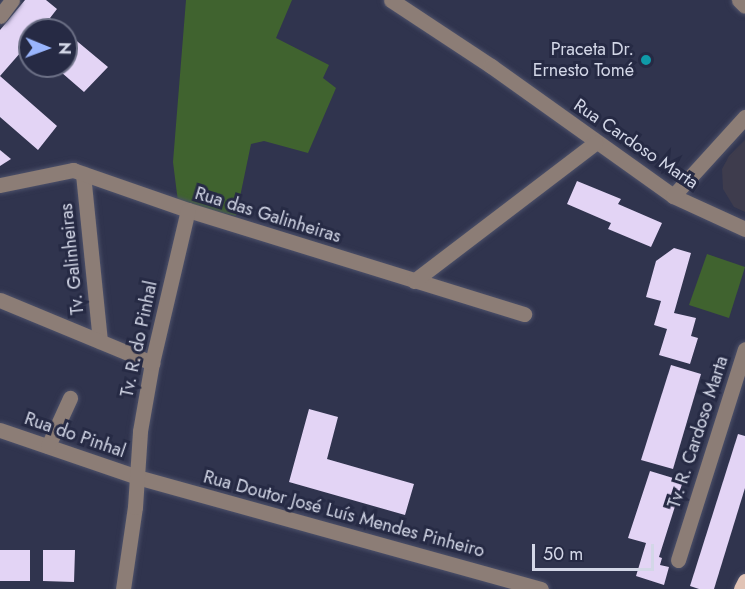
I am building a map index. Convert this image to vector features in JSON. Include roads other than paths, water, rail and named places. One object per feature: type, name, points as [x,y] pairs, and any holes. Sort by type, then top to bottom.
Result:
[{"type":"main road","points":[[741,589],[745,581]]},
{"type":"street","points":[[0,16],[12,0]]},
{"type":"street","name":"Rua Cardoso Marta","points":[[391,0],[491,66],[595,143],[673,196],[745,229]]},
{"type":"street","points":[[739,0],[745,6]]},
{"type":"street","points":[[673,196],[745,117]]},
{"type":"street","points":[[414,281],[595,143]]},
{"type":"street","name":"Rua das Galinheiras","points":[[0,185],[73,170],[188,210],[524,314]]},
{"type":"street","name":"Tv. Galinheiras","points":[[83,174],[100,340]]},
{"type":"street","name":"Tv. R. do Pinhal","points":[[123,589],[137,477],[140,431],[152,363],[188,210]]},
{"type":"street","points":[[0,300],[152,363]]},
{"type":"street","name":"Tv. R. Cardoso Marta","points":[[678,560],[745,350]]},
{"type":"street","points":[[48,446],[70,398]]},
{"type":"street","name":"Rua do Pinhal","points":[[0,430],[137,477]]},
{"type":"street","name":"Rua Doutor José Luís Mendes Pinheiro","points":[[137,477],[541,589]]},
{"type":"street","points":[[492,589],[513,581]]},
{"type":"place","name":"Praceta Dr. Ernesto Tomé","points":[[646,60]]}]
